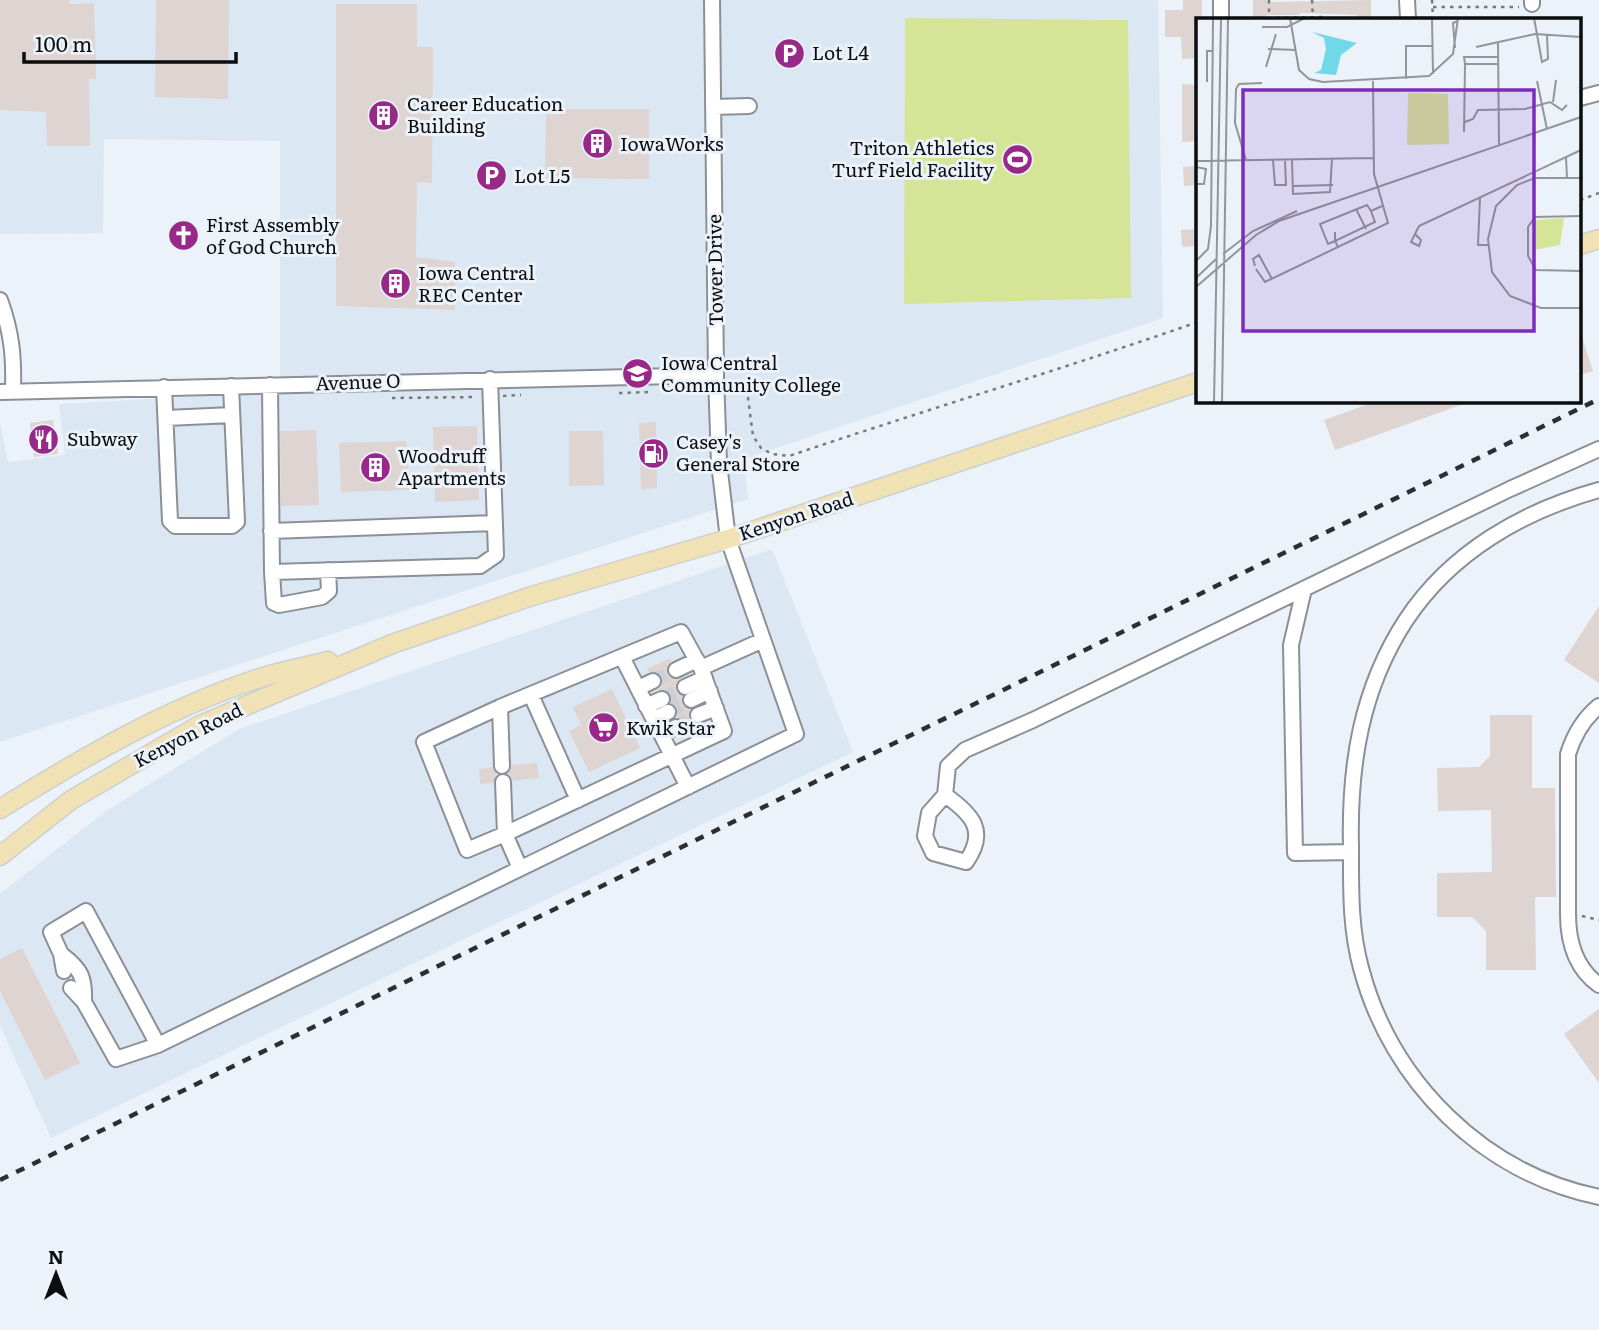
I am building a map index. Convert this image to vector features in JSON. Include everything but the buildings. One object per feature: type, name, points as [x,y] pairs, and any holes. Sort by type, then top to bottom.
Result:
[{"type":"main road","points":[[1582,244],[1599,239]]},
{"type":"main road","name":"Kenyon Road","points":[[0,856],[71,800],[198,726],[392,644],[532,596],[728,539],[1196,383]]},
{"type":"main road","name":"Kenyon Road","points":[[0,809],[116,741],[190,705],[260,678],[392,644]]},
{"type":"street","name":"Tower Drive","points":[[688,787],[796,734],[728,539],[719,463],[712,0]]},
{"type":"street","points":[[1221,0],[1221,18]]},
{"type":"street","points":[[1407,0],[1408,18]]},
{"type":"street","points":[[1582,97],[1599,93]]},
{"type":"street","points":[[713,107],[749,106]]},
{"type":"street","points":[[0,300],[9,324],[14,352],[6,392]]},
{"type":"street","points":[[272,572],[480,566],[496,555],[490,379]]},
{"type":"street","name":"Avenue O","points":[[6,392],[490,379],[716,379]]},
{"type":"street","points":[[270,385],[274,603],[279,605],[322,597],[329,592],[328,570]]},
{"type":"street","points":[[164,387],[170,521],[176,526],[232,526],[237,522],[231,386]]},
{"type":"street","points":[[166,418],[232,415]]},
{"type":"street","points":[[945,795],[964,808],[977,829],[976,848],[966,862],[933,853],[925,836],[929,813],[945,795],[948,766],[965,750],[1599,449]]},
{"type":"street","points":[[1599,490],[1540,509],[1509,525],[1451,568],[1408,617],[1376,677],[1356,747],[1351,812],[1354,933],[1361,968],[1372,1002],[1405,1068],[1441,1111],[1497,1156],[1526,1173],[1558,1186],[1599,1197]]},
{"type":"street","points":[[271,531],[495,523]]},
{"type":"street","points":[[1304,589],[1291,645],[1295,853],[1351,852]]},
{"type":"street","points":[[681,632],[703,674],[724,731],[467,850],[424,742],[500,707],[681,632]]},
{"type":"street","points":[[688,693],[703,674],[764,640]]},
{"type":"street","points":[[71,988],[84,1002],[117,1059],[158,1045],[688,787],[622,657]]},
{"type":"street","points":[[676,670],[703,674]]},
{"type":"street","points":[[638,688],[653,681]]},
{"type":"street","points":[[531,695],[578,800]]},
{"type":"street","points":[[646,706],[665,705],[654,719]]},
{"type":"street","points":[[1599,706],[1574,736],[1568,754],[1568,936],[1582,970],[1599,985]]},
{"type":"street","points":[[500,707],[502,766]]},
{"type":"street","points":[[698,715],[716,708]]},
{"type":"street","points":[[661,734],[676,727]]},
{"type":"street","points":[[503,782],[505,834],[520,869]]},
{"type":"street","points":[[64,971],[61,954],[51,932],[86,911],[158,1045]]},
{"type":"street","points":[[61,954],[76,965],[81,975],[85,984],[84,1002]]},
{"type":"path","points":[[1269,0],[1269,18],[1323,17]]},
{"type":"path","points":[[1312,0],[1313,18]]},
{"type":"path","points":[[1432,0],[1433,18]]},
{"type":"path","points":[[1433,7],[1519,7],[1528,1]]},
{"type":"path","points":[[1582,199],[1599,193]]},
{"type":"path","points":[[716,379],[737,382],[748,398],[753,436],[761,448],[772,454],[789,456],[1086,361],[1196,323]]},
{"type":"path","points":[[616,393],[653,391]]},
{"type":"path","points":[[381,398],[528,395]]},
{"type":"shaded area","name":"Iowa Central Community College","points":[[0,0],[1158,0],[1163,318],[744,459],[748,499],[0,742],[0,421],[8,462],[65,455],[59,404],[280,392],[280,141],[104,139],[103,233],[0,234]]},
{"type":"shaded area","points":[[772,549],[853,752],[51,1138],[0,1026],[0,894],[107,810],[239,729]]},
{"type":"green space","name":"Triton Athletics Turf Field Facility","points":[[905,18],[1128,20],[1131,298],[904,304]]},
{"type":"tunnel","points":[[653,681],[676,670]]},
{"type":"tunnel","points":[[662,699],[685,687]]},
{"type":"tunnel","points":[[668,712],[691,700]]},
{"type":"tunnel","points":[[676,727],[698,715]]},
{"type":"railway","points":[[0,1180],[1599,399]]},
{"type":"place","name":"Lot L4","points":[[789,53]]},
{"type":"place","name":"Career Education Building","points":[[384,115]]},
{"type":"place","name":"IowaWorks","points":[[597,144]]},
{"type":"place","name":"Triton Athletics Turf Field Facility","points":[[1017,159]]},
{"type":"place","name":"Lot L5","points":[[491,176]]},
{"type":"place","name":"First Assembly of God Church","points":[[183,236]]},
{"type":"place","name":"Iowa Central REC Center","points":[[395,284]]},
{"type":"place","name":"Iowa Central Community College","points":[[638,374]]},
{"type":"place","name":"Subway","points":[[44,439]]},
{"type":"place","name":"Casey's General Store","points":[[653,453]]},
{"type":"place","name":"Woodruff Apartments","points":[[375,467]]},
{"type":"place","name":"Kwik Star","points":[[603,728]]}]
